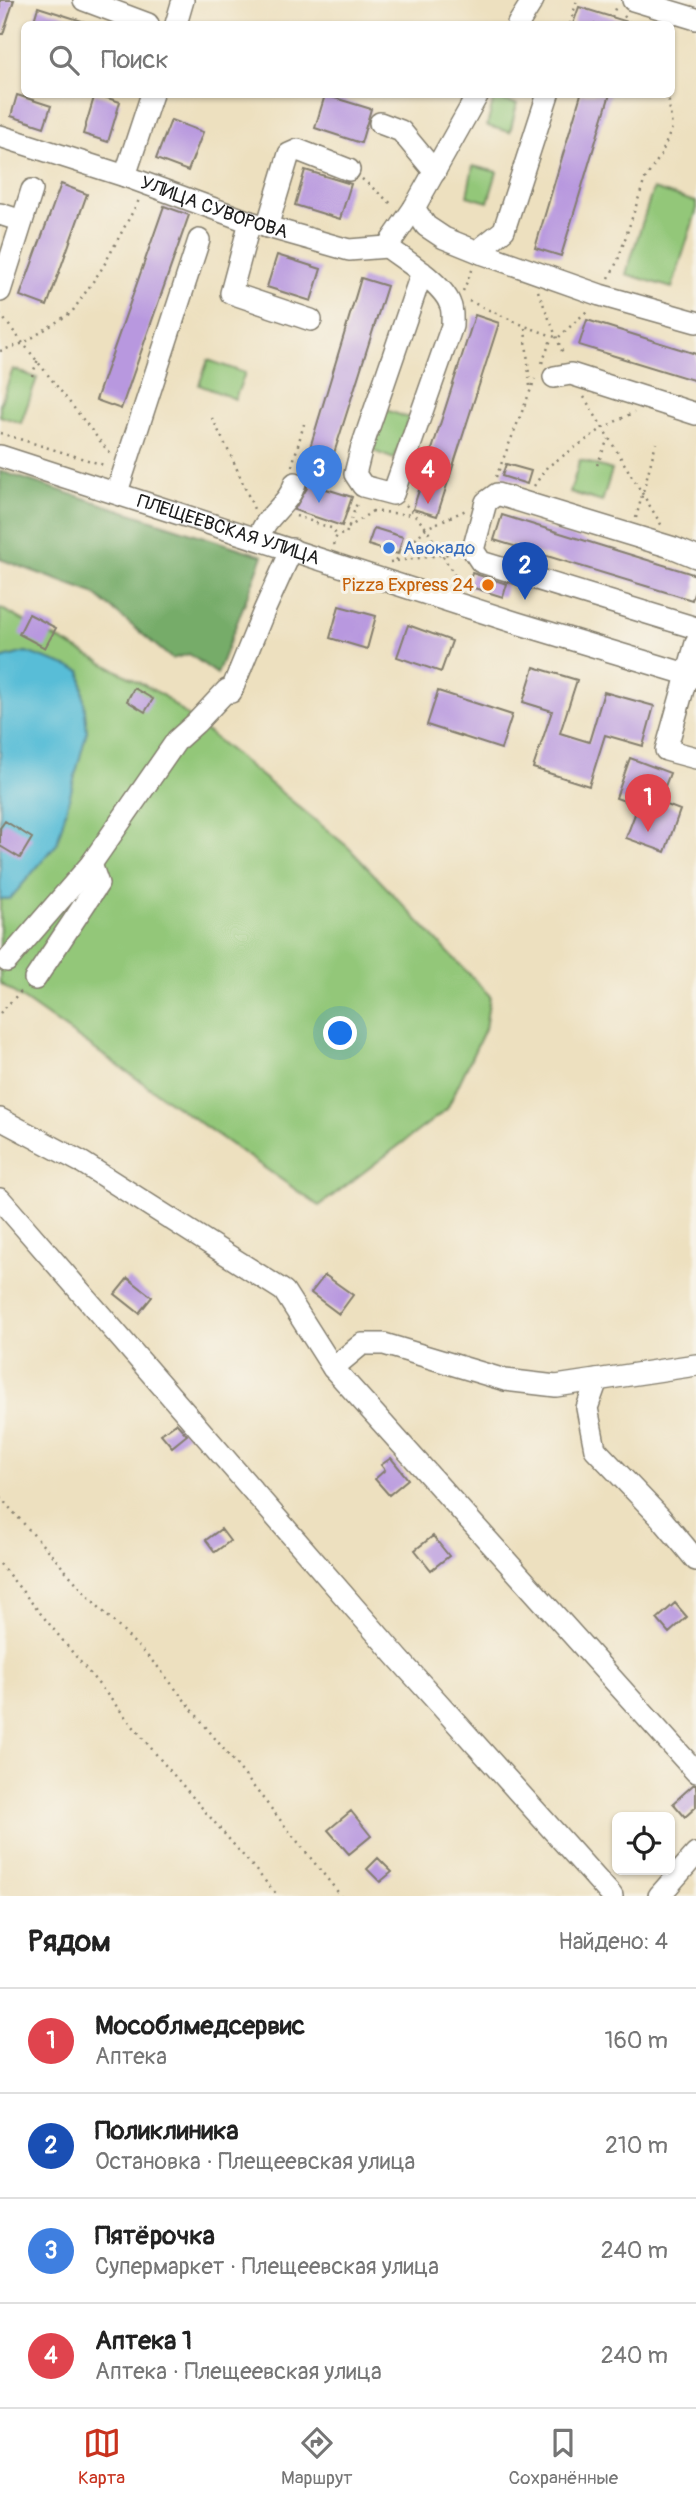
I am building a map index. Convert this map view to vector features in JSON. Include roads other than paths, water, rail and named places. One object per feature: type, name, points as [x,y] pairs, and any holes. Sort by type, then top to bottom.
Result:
[{"type":"street","points":[[84,0],[140,21]]},
{"type":"street","points":[[177,21],[183,0]]},
{"type":"street","points":[[522,21],[534,0]]},
{"type":"street","points":[[634,0],[696,19]]},
{"type":"street","points":[[125,176],[151,98]]},
{"type":"street","points":[[422,272],[355,474],[363,486],[393,494],[452,327],[450,303],[422,272],[387,247],[435,172],[476,98]]},
{"type":"street","points":[[481,253],[484,246],[504,230],[547,98]]},
{"type":"street","points":[[380,123],[401,131],[435,172]]},
{"type":"street","name":"УЛИЦА СУВОРОВА","points":[[0,136],[125,176],[258,225],[349,250],[387,247]]},
{"type":"street","points":[[311,320],[230,293],[289,154],[298,150],[349,170]]},
{"type":"street","points":[[0,291],[32,190]]},
{"type":"street","points":[[410,213],[444,238],[530,272],[696,323]]},
{"type":"street","points":[[0,214],[22,221]]},
{"type":"street","points":[[117,492],[199,240]]},
{"type":"street","points":[[561,370],[696,414]]},
{"type":"street","name":"ПЛЕЩЕЕВСКАЯ УЛИЦА","points":[[0,456],[260,533],[292,549],[517,623],[691,675]]},
{"type":"street","points":[[260,533],[283,505],[295,483]]},
{"type":"street","points":[[696,557],[497,494],[486,502],[473,550],[481,562],[696,628]]},
{"type":"street","points":[[7,961],[91,864],[177,740],[229,691],[292,549]]},
{"type":"street","points":[[696,643],[691,675],[666,750],[696,758]]},
{"type":"street","points":[[691,675],[696,696]]},
{"type":"street","points":[[35,979],[98,884],[91,864]]},
{"type":"street","points":[[0,1119],[83,1163],[284,1290],[333,1368],[696,1772]]},
{"type":"street","points":[[0,1199],[398,1658],[612,1896]]},
{"type":"street","points":[[333,1368],[362,1344],[384,1343],[505,1380],[556,1386],[696,1365]]},
{"type":"street","points":[[597,1380],[587,1408],[595,1449],[660,1517],[696,1560]]},
{"type":"street","points":[[659,1896],[696,1854]]},
{"type":"water","points":[[26,652],[81,671],[87,731],[57,844],[10,899],[0,899],[0,659]]},
{"type":"place","name":"Пятёрочка","points":[[319,503]]},
{"type":"place","name":"Аптека 1","points":[[428,504]]},
{"type":"place","name":"Авокадо","points":[[389,548]]},
{"type":"place","name":"Pizza Express 24","points":[[488,585]]},
{"type":"place","name":"Поликлиника","points":[[525,600]]},
{"type":"place","name":"Мособлмедсервис","points":[[648,832]]}]
